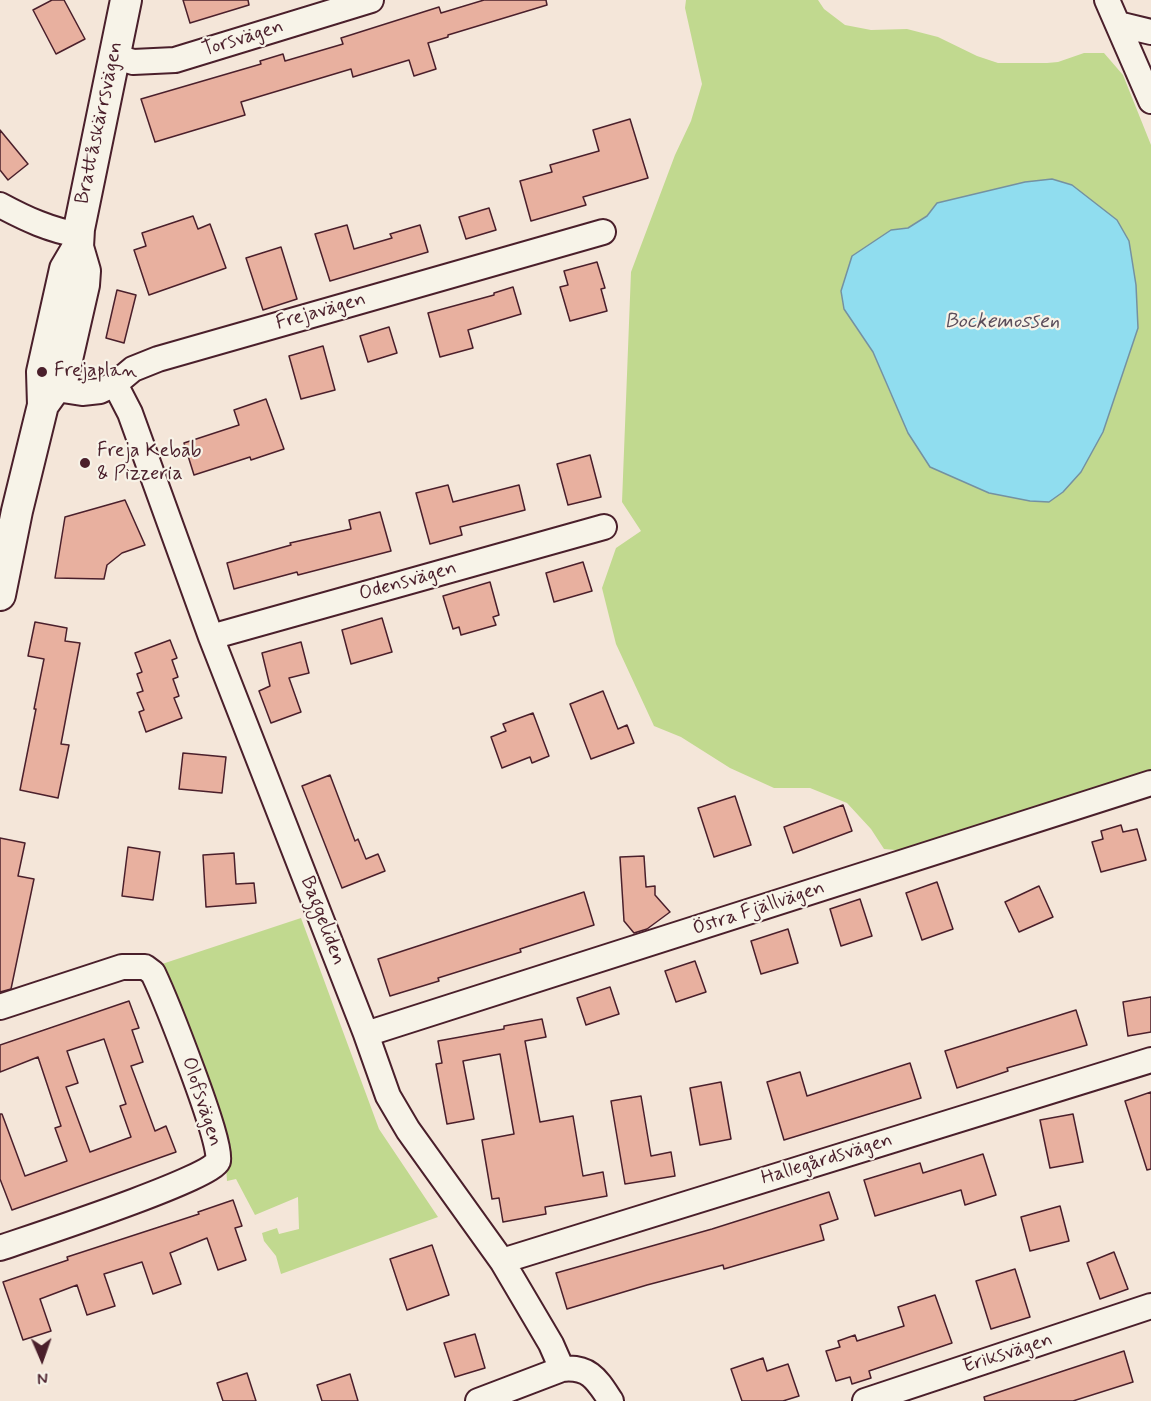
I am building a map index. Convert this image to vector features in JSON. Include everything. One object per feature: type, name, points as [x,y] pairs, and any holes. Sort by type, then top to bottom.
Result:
[{"type":"street","name":"Brattåskärrsvägen","points":[[0,595],[9,509],[47,394],[42,372],[65,269],[78,241],[126,0]]},
{"type":"street","name":"Torsvägen","points":[[114,56],[133,62],[175,60],[371,0]]},
{"type":"street","points":[[1107,0],[1151,101]]},
{"type":"street","points":[[1118,24],[1151,32]]},
{"type":"street","points":[[0,205],[32,222],[78,241]]},
{"type":"street","name":"Frejavägen","points":[[47,394],[100,391],[115,384],[133,369],[158,359],[603,232]]},
{"type":"street","name":"Baggeliden","points":[[115,384],[130,413],[211,637],[388,1096],[408,1130],[502,1261],[551,1344],[562,1369]]},
{"type":"street","name":"Odensvägen","points":[[211,637],[604,527]]},
{"type":"street","name":"Östra Fjällvägen","points":[[366,1034],[1151,783]]},
{"type":"street","name":"Olofsvägen","points":[[0,1007],[122,968],[145,968],[153,973],[193,1072],[219,1156],[214,1167],[178,1184],[0,1248]]},
{"type":"street","name":"Hallegårdsvägen","points":[[502,1261],[1151,1059]]},
{"type":"street","name":"Eriksvägen","points":[[865,1401],[1151,1306]]},
{"type":"street","points":[[478,1401],[562,1369],[575,1368],[584,1370],[598,1381],[611,1401]]},
{"type":"green space","points":[[686,0],[818,0],[824,9],[845,25],[871,30],[907,29],[938,37],[977,56],[998,63],[1058,62],[1084,53],[1104,53],[1123,75],[1151,145],[1151,777],[1142,780],[1122,778],[1117,786],[919,852],[884,849],[871,829],[847,803],[810,788],[774,788],[730,768],[681,737],[654,726],[616,644],[602,588],[616,548],[641,531],[622,502],[631,272],[675,155],[691,121],[702,84],[685,8]],"holes":[[[1025,182],[1138,328],[1103,432],[891,395],[873,352],[855,326],[891,230],[908,228],[927,216],[938,203]]]},
{"type":"green space","points":[[301,918],[379,1129],[438,1217],[281,1274],[276,1256],[264,1241],[262,1233],[277,1228],[279,1234],[299,1229],[298,1197],[255,1215],[236,1179],[227,1181],[226,1165],[231,1154],[156,966]]},
{"type":"water","name":"Bockemossen","points":[[1052,179],[1072,185],[1117,220],[1129,241],[1136,285],[1138,328],[1103,432],[1081,472],[1063,492],[1049,502],[1030,501],[989,493],[930,467],[908,433],[873,352],[844,309],[841,291],[852,256],[891,230],[908,228],[927,216],[937,203],[1025,182]]},
{"type":"building","points":[[52,0],[64,0],[85,39],[56,54],[33,10]]},
{"type":"building","points":[[183,0],[248,0],[249,5],[190,23]]},
{"type":"building","points":[[484,0],[546,0],[547,5],[428,43],[436,69],[414,76],[409,60],[353,77],[351,69],[241,102],[245,115],[155,142],[141,99],[261,64],[260,61],[283,54],[285,61],[343,44],[341,38],[439,7],[441,13]]},
{"type":"building","points":[[630,119],[648,178],[583,197],[586,205],[531,221],[520,181],[552,172],[550,165],[599,151],[593,130]]},
{"type":"building","points":[[0,130],[28,164],[8,180],[0,170]]},
{"type":"building","points":[[489,208],[496,230],[466,239],[459,217]]},
{"type":"building","points":[[193,216],[198,229],[210,224],[226,268],[149,295],[134,250],[146,246],[142,233]]},
{"type":"building","points":[[347,225],[354,249],[392,238],[390,234],[420,225],[428,252],[330,281],[315,234]]},
{"type":"building","points":[[281,247],[297,299],[263,310],[246,258]]},
{"type":"building","points":[[597,262],[605,288],[601,289],[607,311],[570,321],[560,287],[568,285],[564,271]]},
{"type":"building","points":[[513,287],[521,314],[468,330],[473,348],[440,357],[428,313],[494,295],[494,293]]},
{"type":"building","points":[[117,290],[136,295],[124,343],[106,338]]},
{"type":"building","points":[[389,327],[397,353],[368,362],[360,336]]},
{"type":"building","points":[[323,346],[335,390],[301,399],[289,356]]},
{"type":"building","points":[[266,399],[284,449],[194,475],[184,443],[239,425],[234,410]]},
{"type":"building","points":[[590,455],[601,497],[568,505],[557,464]]},
{"type":"building","points":[[448,485],[453,502],[519,485],[525,510],[460,527],[462,535],[430,544],[416,493]]},
{"type":"building","points":[[125,500],[145,545],[122,553],[107,565],[104,579],[55,578],[65,517]]},
{"type":"building","points":[[380,512],[391,551],[234,589],[227,563],[291,545],[290,543],[351,529],[349,520]]},
{"type":"building","points":[[583,562],[592,591],[554,602],[546,573]]},
{"type":"building","points":[[490,582],[499,615],[493,617],[496,625],[461,635],[459,627],[453,629],[443,596]]},
{"type":"building","points":[[382,618],[392,652],[351,664],[342,630]]},
{"type":"building","points":[[35,622],[67,628],[65,641],[80,643],[61,744],[69,745],[58,798],[20,790],[44,659],[28,656]]},
{"type":"building","points":[[170,640],[177,658],[172,660],[178,677],[173,679],[179,696],[174,698],[182,718],[146,732],[139,712],[144,710],[137,693],[143,691],[137,674],[142,672],[135,653]]},
{"type":"building","points":[[301,642],[309,673],[289,678],[301,712],[271,723],[259,691],[270,686],[262,653]]},
{"type":"building","points":[[603,691],[618,729],[627,725],[634,743],[591,759],[570,704]]},
{"type":"building","points":[[533,713],[549,756],[532,763],[530,757],[502,768],[491,737],[506,731],[503,724]]},
{"type":"building","points":[[183,753],[226,757],[222,793],[179,789]]},
{"type":"building","points":[[330,775],[355,841],[358,839],[366,859],[378,854],[385,871],[342,888],[302,786]]},
{"type":"building","points":[[735,796],[751,845],[714,857],[698,808]]},
{"type":"building","points":[[843,805],[852,831],[793,853],[784,827]]},
{"type":"building","points":[[1121,825],[1123,832],[1137,829],[1146,860],[1101,872],[1092,842],[1103,839],[1101,831]]},
{"type":"building","points":[[0,838],[25,843],[18,876],[34,879],[11,989],[0,992]]},
{"type":"building","points":[[128,847],[160,852],[153,900],[122,896]]},
{"type":"building","points":[[234,853],[236,884],[254,883],[256,903],[206,907],[203,855]]},
{"type":"building","points":[[644,856],[646,887],[655,886],[655,895],[670,912],[647,929],[634,933],[624,921],[620,857]]},
{"type":"building","points":[[937,882],[953,929],[922,940],[906,893]]},
{"type":"building","points":[[1039,886],[1053,917],[1019,932],[1005,902]]},
{"type":"building","points":[[584,892],[594,925],[520,949],[521,952],[438,978],[439,981],[390,996],[378,959]]},
{"type":"building","points":[[860,899],[872,936],[841,946],[830,909]]},
{"type":"building","points":[[788,929],[798,963],[761,974],[751,941]]},
{"type":"building","points":[[695,961],[706,992],[676,1002],[665,971]]},
{"type":"building","points":[[610,987],[619,1014],[586,1025],[577,998]]},
{"type":"building","points":[[1151,997],[1151,1032],[1128,1036],[1123,1002]]},
{"type":"building","points":[[129,1001],[139,1028],[132,1030],[143,1062],[131,1066],[155,1131],[166,1126],[176,1152],[12,1210],[0,1179],[0,1114],[2,1114],[25,1176],[67,1161],[55,1128],[61,1126],[38,1057],[0,1072],[0,1045]],"holes":[[[104,1039],[126,1104],[120,1106],[131,1137],[90,1152],[66,1087],[78,1083],[67,1051]]]},
{"type":"building","points":[[1076,1010],[1087,1045],[1007,1068],[1008,1071],[957,1088],[945,1051]]},
{"type":"building","points":[[542,1019],[546,1037],[525,1041],[540,1122],[573,1116],[583,1176],[603,1172],[607,1196],[545,1207],[546,1214],[503,1222],[499,1198],[492,1199],[482,1140],[514,1134],[500,1054],[463,1061],[474,1119],[447,1124],[436,1064],[442,1063],[438,1041],[504,1029],[504,1026]]},
{"type":"building","points":[[910,1063],[921,1098],[784,1140],[767,1082],[800,1072],[807,1096]]},
{"type":"building","points":[[721,1082],[731,1139],[700,1145],[690,1088]]},
{"type":"building","points":[[1151,1092],[1151,1169],[1147,1170],[1125,1101]]},
{"type":"building","points":[[641,1096],[651,1156],[671,1152],[675,1176],[625,1184],[611,1101]]},
{"type":"building","points":[[1073,1114],[1083,1162],[1050,1168],[1040,1120]]},
{"type":"building","points":[[983,1154],[996,1195],[965,1205],[961,1190],[875,1216],[864,1180],[920,1163],[923,1173]]},
{"type":"building","points":[[829,1192],[838,1219],[820,1225],[824,1240],[724,1269],[723,1265],[647,1285],[567,1309],[556,1273],[712,1229]]},
{"type":"building","points":[[233,1200],[242,1226],[235,1228],[246,1260],[218,1270],[207,1238],[170,1253],[181,1284],[153,1294],[142,1262],[104,1274],[115,1306],[87,1315],[77,1285],[40,1299],[51,1331],[23,1340],[3,1282],[68,1260],[67,1257],[199,1214],[198,1212]]},
{"type":"building","points":[[1060,1206],[1069,1241],[1030,1251],[1021,1217]]},
{"type":"building","points":[[432,1245],[449,1295],[407,1310],[390,1259]]},
{"type":"building","points":[[1114,1252],[1128,1289],[1100,1299],[1087,1263]]},
{"type":"building","points":[[1015,1269],[1030,1317],[991,1329],[976,1281]]},
{"type":"building","points":[[935,1295],[952,1343],[869,1371],[871,1378],[852,1384],[850,1377],[836,1381],[826,1351],[840,1347],[838,1341],[855,1335],[857,1341],[904,1326],[898,1307]]},
{"type":"building","points":[[475,1334],[485,1368],[455,1377],[444,1343]]},
{"type":"building","points":[[1124,1351],[1133,1382],[1073,1401],[985,1401],[984,1397]]},
{"type":"building","points":[[763,1358],[767,1371],[788,1364],[799,1396],[783,1401],[742,1401],[731,1369]]},
{"type":"building","points":[[247,1373],[256,1401],[223,1401],[217,1383]]},
{"type":"building","points":[[350,1374],[358,1401],[322,1401],[317,1385]]},
{"type":"place","name":"Frejaplan","points":[[42,372]]},
{"type":"place","name":"Freja Kebab & Pizzeria","points":[[85,463]]}]
